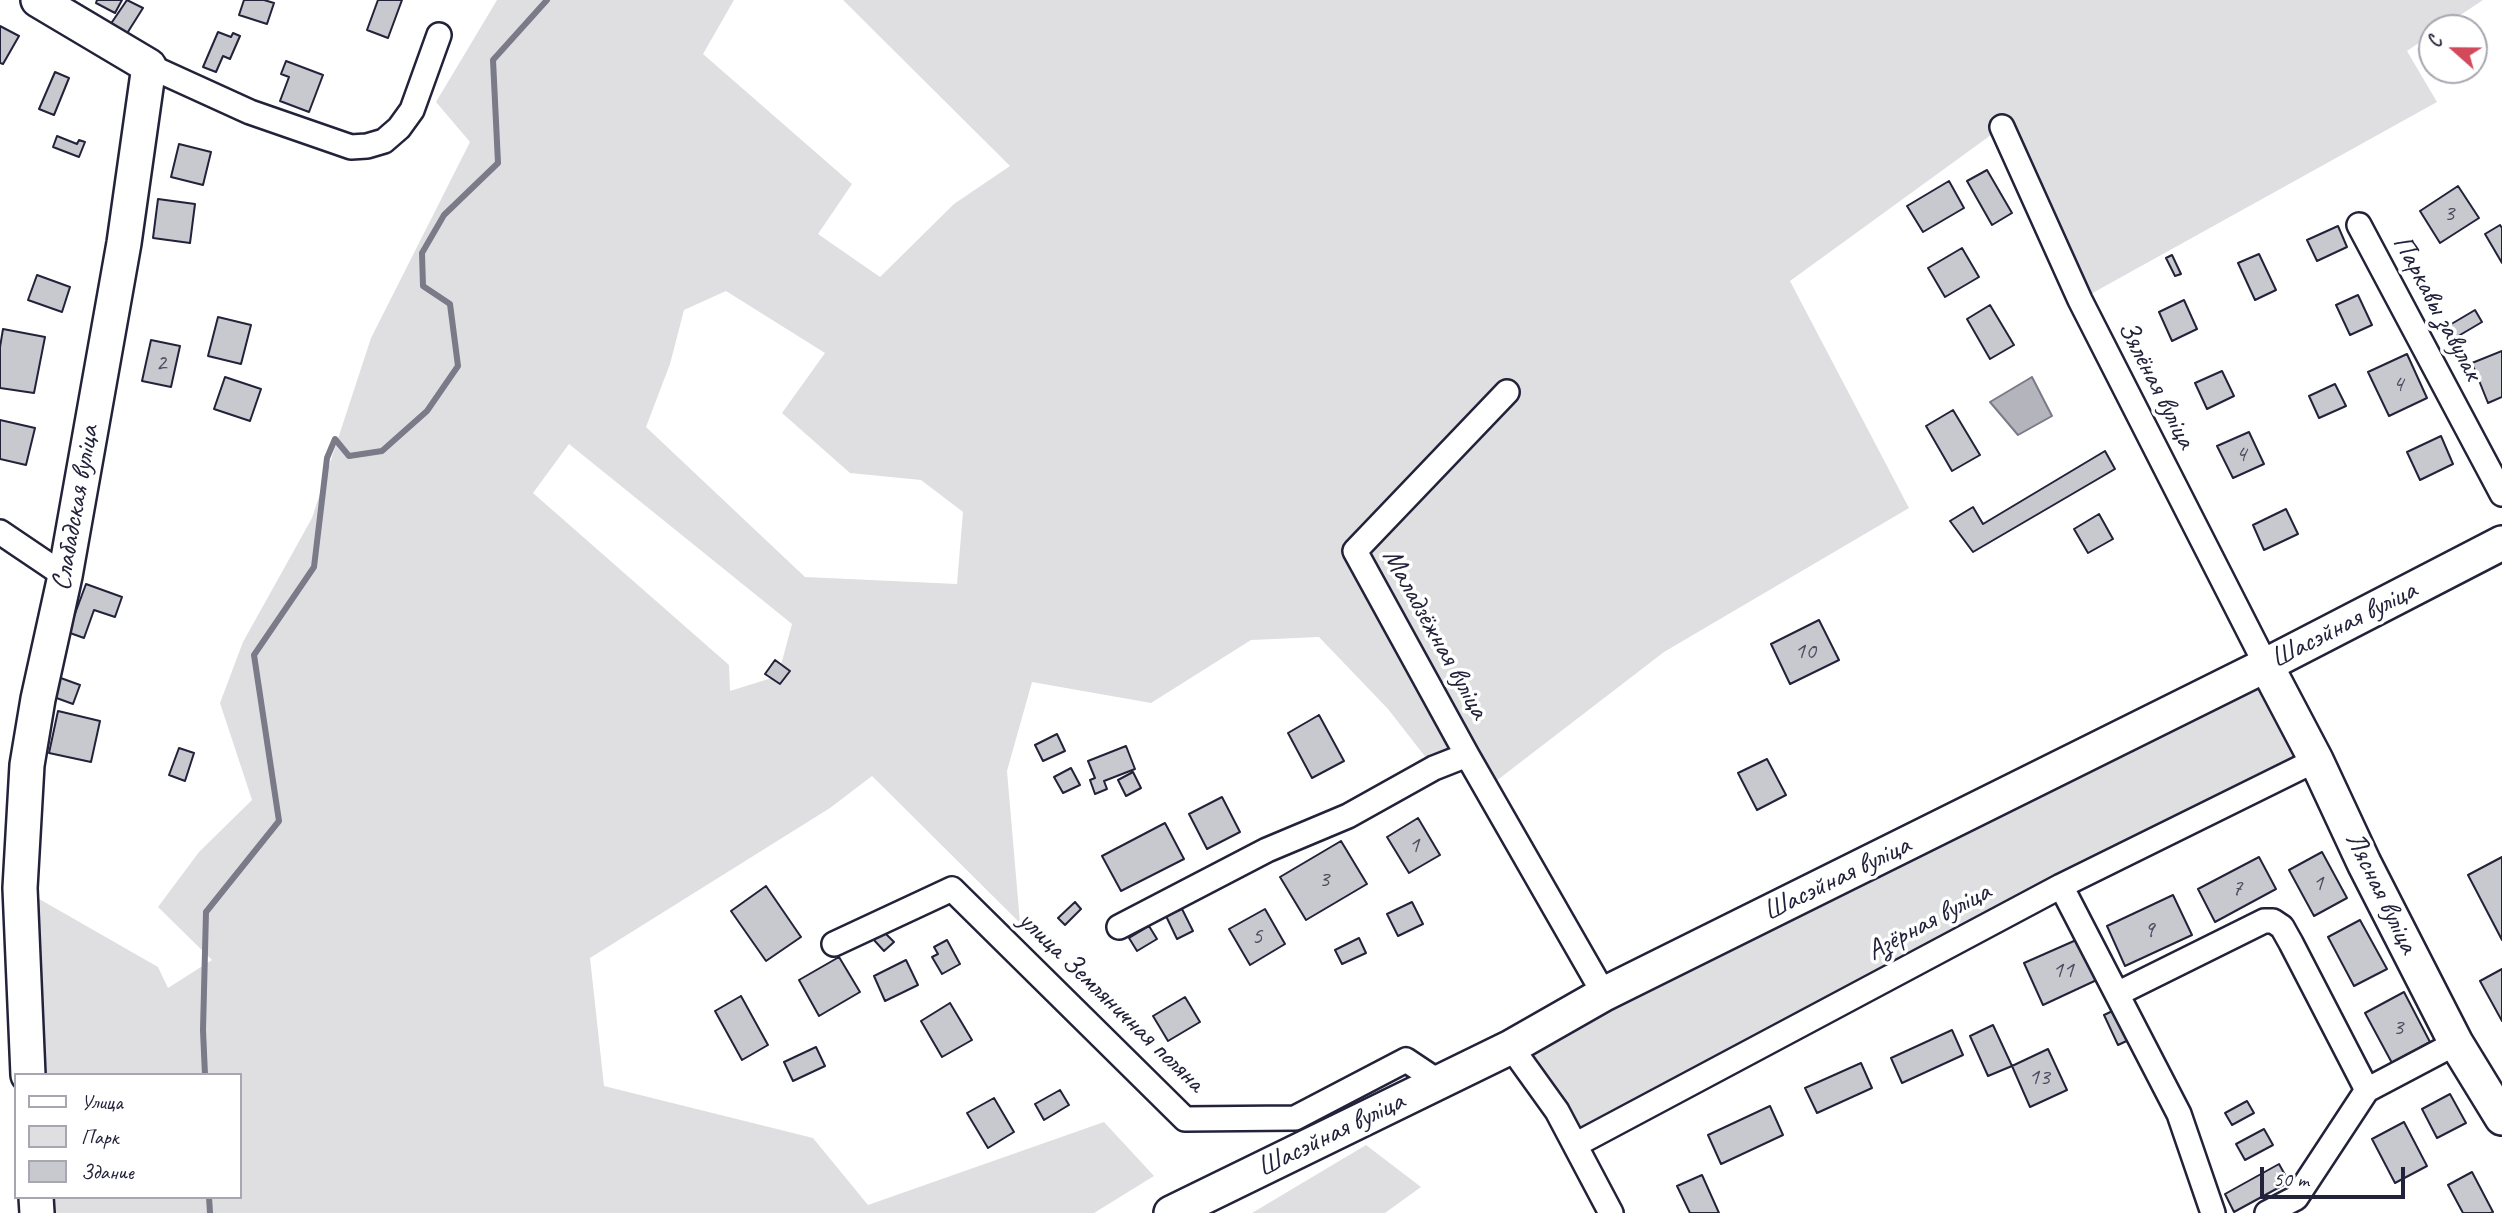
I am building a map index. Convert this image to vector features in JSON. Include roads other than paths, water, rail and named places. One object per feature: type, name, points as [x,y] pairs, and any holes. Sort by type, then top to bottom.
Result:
[{"type":"main road","points":[[38,0],[149,66]]},
{"type":"main road","name":"Слабадская вуліца","points":[[28,1073],[20,888],[27,765],[38,699],[65,576],[131,198],[149,66]]},
{"type":"main road","name":"Шасэйная вуліца","points":[[1171,1213],[1511,1047],[1604,994],[2266,665],[2502,543]]},
{"type":"main road","name":"Лясная вуліца","points":[[2266,665],[2456,1043],[2502,1118]]},
{"type":"street","points":[[149,66],[250,112],[351,147],[367,146],[384,141],[399,128],[412,110],[439,35]]},
{"type":"street","name":"Зялёная вуліца","points":[[2002,127],[2080,300],[2266,665]]},
{"type":"street","name":"Паркавы завулак","points":[[2359,225],[2502,494]]},
{"type":"street","name":"Маладзёжная вуліца","points":[[1507,392],[1355,551],[1467,755],[1604,994]]},
{"type":"street","points":[[0,532],[65,576]]},
{"type":"street","name":"Маладзёжная вуліца","points":[[1119,927],[1268,850],[1348,816],[1434,768],[1467,755]]},
{"type":"street","name":"Азёрная вуліца","points":[[1575,1145],[2061,886],[2316,760]]},
{"type":"street","points":[[2061,886],[2179,1114],[2213,1213]]},
{"type":"street","name":"улица Земляничная поляна","points":[[834,944],[952,889],[1185,1119],[1295,1118],[1406,1060],[1439,1082]]},
{"type":"street","points":[[2117,994],[2264,921],[2273,921],[2282,927],[2291,943],[2367,1090]]},
{"type":"street","points":[[2267,1213],[2296,1198],[2367,1090],[2456,1043]]},
{"type":"street","points":[[1511,1047],[1557,1111],[1611,1213]]},
{"type":"waterway","points":[[205,1073],[203,1030],[206,912],[279,821],[254,655],[314,567],[327,458],[335,439],[349,456],[382,451],[427,411],[458,366],[450,304],[423,286],[422,253],[444,215],[498,163],[493,60],[547,0]]},
{"type":"waterway","points":[[209,1199],[210,1213]]}]
